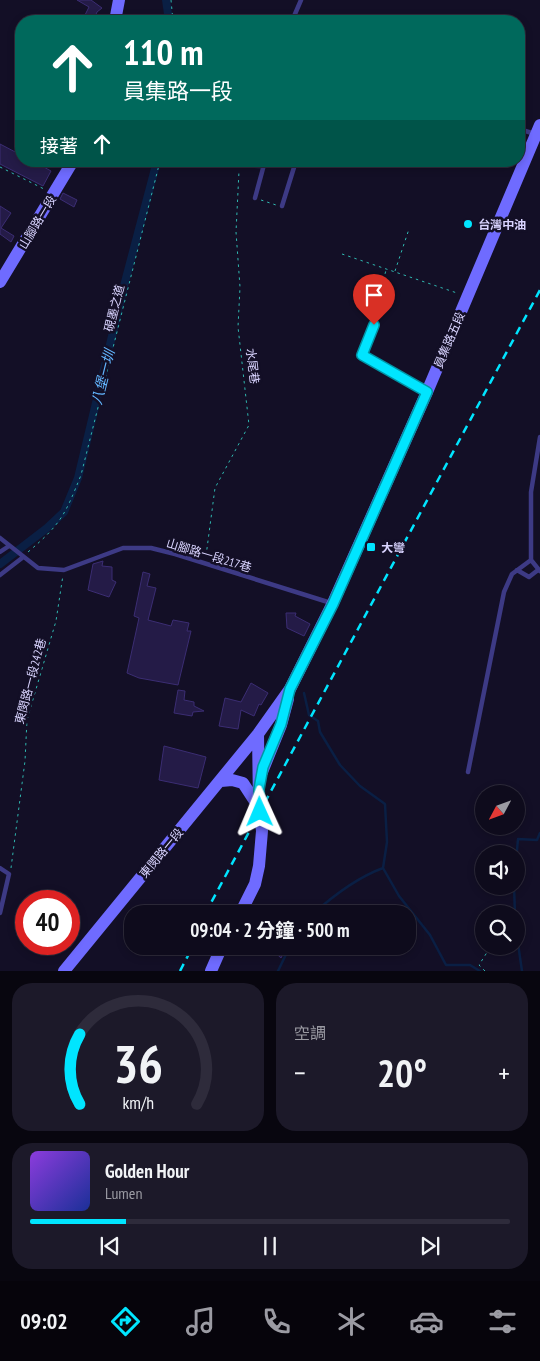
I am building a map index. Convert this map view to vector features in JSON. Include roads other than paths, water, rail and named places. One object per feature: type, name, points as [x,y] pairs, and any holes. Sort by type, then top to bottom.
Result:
[{"type":"main road","name":"員集路五段","points":[[525,161],[538,130]]},
{"type":"main road","name":"山腳路一段","points":[[0,282],[69,167]]},
{"type":"main road","name":"員集路五段","points":[[290,689],[333,604],[427,392],[522,167]]},
{"type":"main road","name":"東閔路一段","points":[[64,971],[221,781],[290,689]]},
{"type":"main road","points":[[259,789],[263,767],[281,724],[290,689]]},
{"type":"main road","points":[[244,905],[255,884],[259,866],[262,830],[258,806],[258,734]]},
{"type":"main road","points":[[221,781],[243,782],[258,806]]},
{"type":"main road","points":[[211,971],[218,955]]},
{"type":"lane","points":[[295,15],[301,0]]},
{"type":"lane","points":[[525,129],[538,130]]},
{"type":"lane","points":[[255,198],[263,167]]},
{"type":"lane","points":[[282,206],[294,167]]},
{"type":"lane","points":[[374,325],[362,355],[427,392]]},
{"type":"lane","points":[[517,570],[528,577],[539,571],[531,560],[531,492],[540,437]]},
{"type":"lane","points":[[0,538],[11,548],[0,552]]},
{"type":"lane","name":"山腳路一段217巷","points":[[11,548],[38,568],[64,570],[123,548],[151,548],[333,604]]},
{"type":"lane","points":[[0,574],[22,558]]},
{"type":"lane","points":[[468,772],[504,592],[512,574],[531,560]]},
{"type":"lane","points":[[0,868],[9,874],[0,913]]},
{"type":"waterway","name":"八堡一圳","points":[[166,0],[168,15]]},
{"type":"waterway","name":"八堡一圳","points":[[0,564],[47,528],[64,512],[78,478],[125,282],[155,167]]},
{"type":"waterway","points":[[304,693],[309,715],[318,721],[320,732],[340,765],[360,786],[385,804],[387,842],[383,868],[399,896],[430,935],[446,965],[470,965],[480,971]]},
{"type":"waterway","points":[[517,845],[518,839],[537,840],[540,833]]},
{"type":"waterway","points":[[323,905],[346,888],[383,868]]},
{"type":"waterway","points":[[514,895],[515,905]]},
{"type":"waterway","points":[[278,971],[286,955]]},
{"type":"waterway","points":[[520,955],[522,971]]},
{"type":"railway","points":[[210,905],[540,290]]},
{"type":"railway","points":[[180,971],[188,955]]},
{"type":"place","name":"台灣中油","points":[[468,224]]},
{"type":"place","name":"大彎","points":[[371,547]]}]
